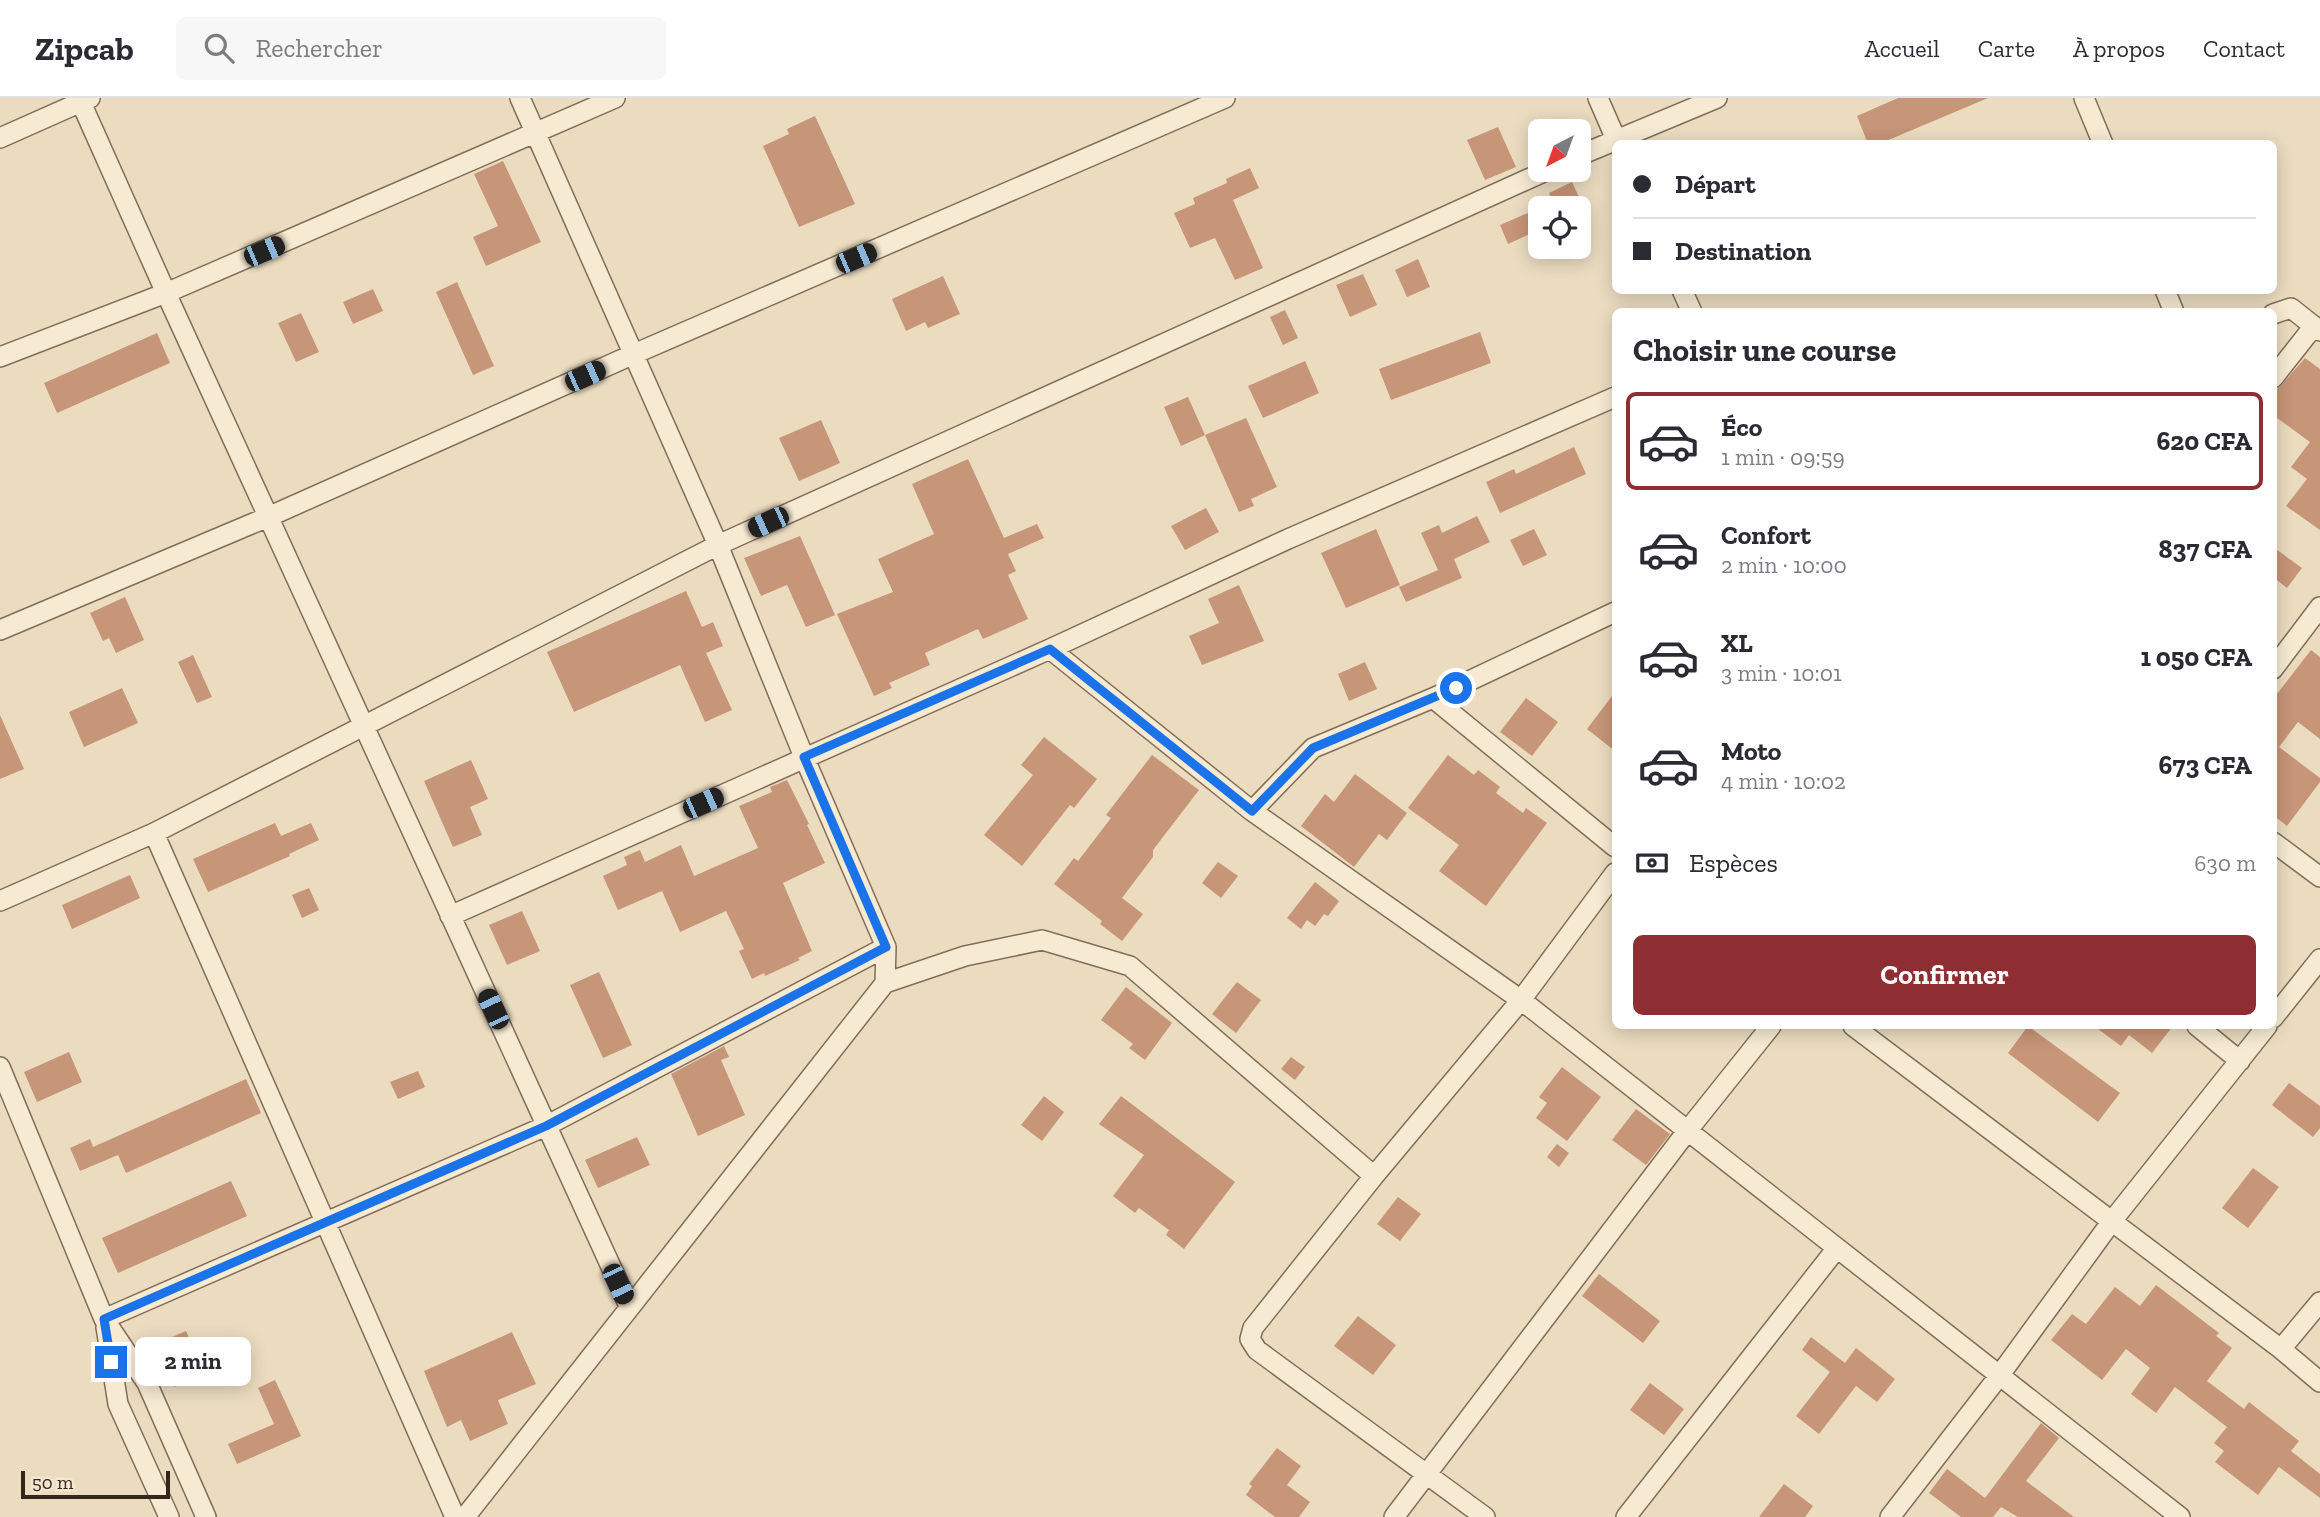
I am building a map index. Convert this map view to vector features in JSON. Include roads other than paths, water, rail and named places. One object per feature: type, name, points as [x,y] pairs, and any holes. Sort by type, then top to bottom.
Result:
[{"type":"street","points":[[520,98],[718,545],[804,757],[886,947],[885,983]]},
{"type":"street","points":[[0,357],[166,293],[615,98]]},
{"type":"street","points":[[0,630],[268,517],[634,354],[1226,98]]},
{"type":"street","points":[[1598,98],[1617,140]]},
{"type":"street","points":[[1619,140],[1717,98]]},
{"type":"street","points":[[2084,98],[2101,140]]},
{"type":"street","points":[[0,138],[83,99],[166,293],[629,1306]]},
{"type":"street","points":[[1591,151],[1612,143]]},
{"type":"street","points":[[0,901],[154,833],[718,545],[1528,179]]},
{"type":"street","points":[[2277,313],[2291,308],[2317,329],[2277,374]]},
{"type":"street","points":[[450,916],[1050,649],[1288,539],[1612,398]]},
{"type":"street","points":[[2277,664],[2320,607]]},
{"type":"street","points":[[1252,811],[1313,748],[1433,698],[1612,613]]},
{"type":"street","points":[[1050,649],[1252,811],[1521,1000],[2180,1517]]},
{"type":"street","points":[[1433,698],[1612,845]]},
{"type":"street","points":[[154,833],[455,1517]]},
{"type":"street","points":[[2277,845],[2320,877]]},
{"type":"street","points":[[1485,1517],[1257,1350],[1250,1339],[1253,1328],[1374,1176],[1521,1000],[1612,877]]},
{"type":"street","points":[[466,1517],[885,983],[965,956],[1041,940],[1130,966],[1374,1176]]},
{"type":"street","points":[[104,1319],[546,1126],[886,947]]},
{"type":"street","points":[[2277,1013],[2320,959]]},
{"type":"street","points":[[1394,1517],[1688,1130],[1769,1029]]},
{"type":"street","points":[[1857,1029],[2281,1349],[2320,1382]]},
{"type":"street","points":[[2201,1029],[2239,1061]]},
{"type":"street","points":[[1890,1517],[1999,1376],[2112,1221],[2265,1029]]},
{"type":"street","points":[[0,1067],[104,1319],[146,1383],[205,1517]]},
{"type":"street","points":[[1626,1517],[1837,1248]]},
{"type":"street","points":[[2281,1349],[2320,1302]]},
{"type":"street","points":[[104,1319],[118,1404],[170,1517]]}]
